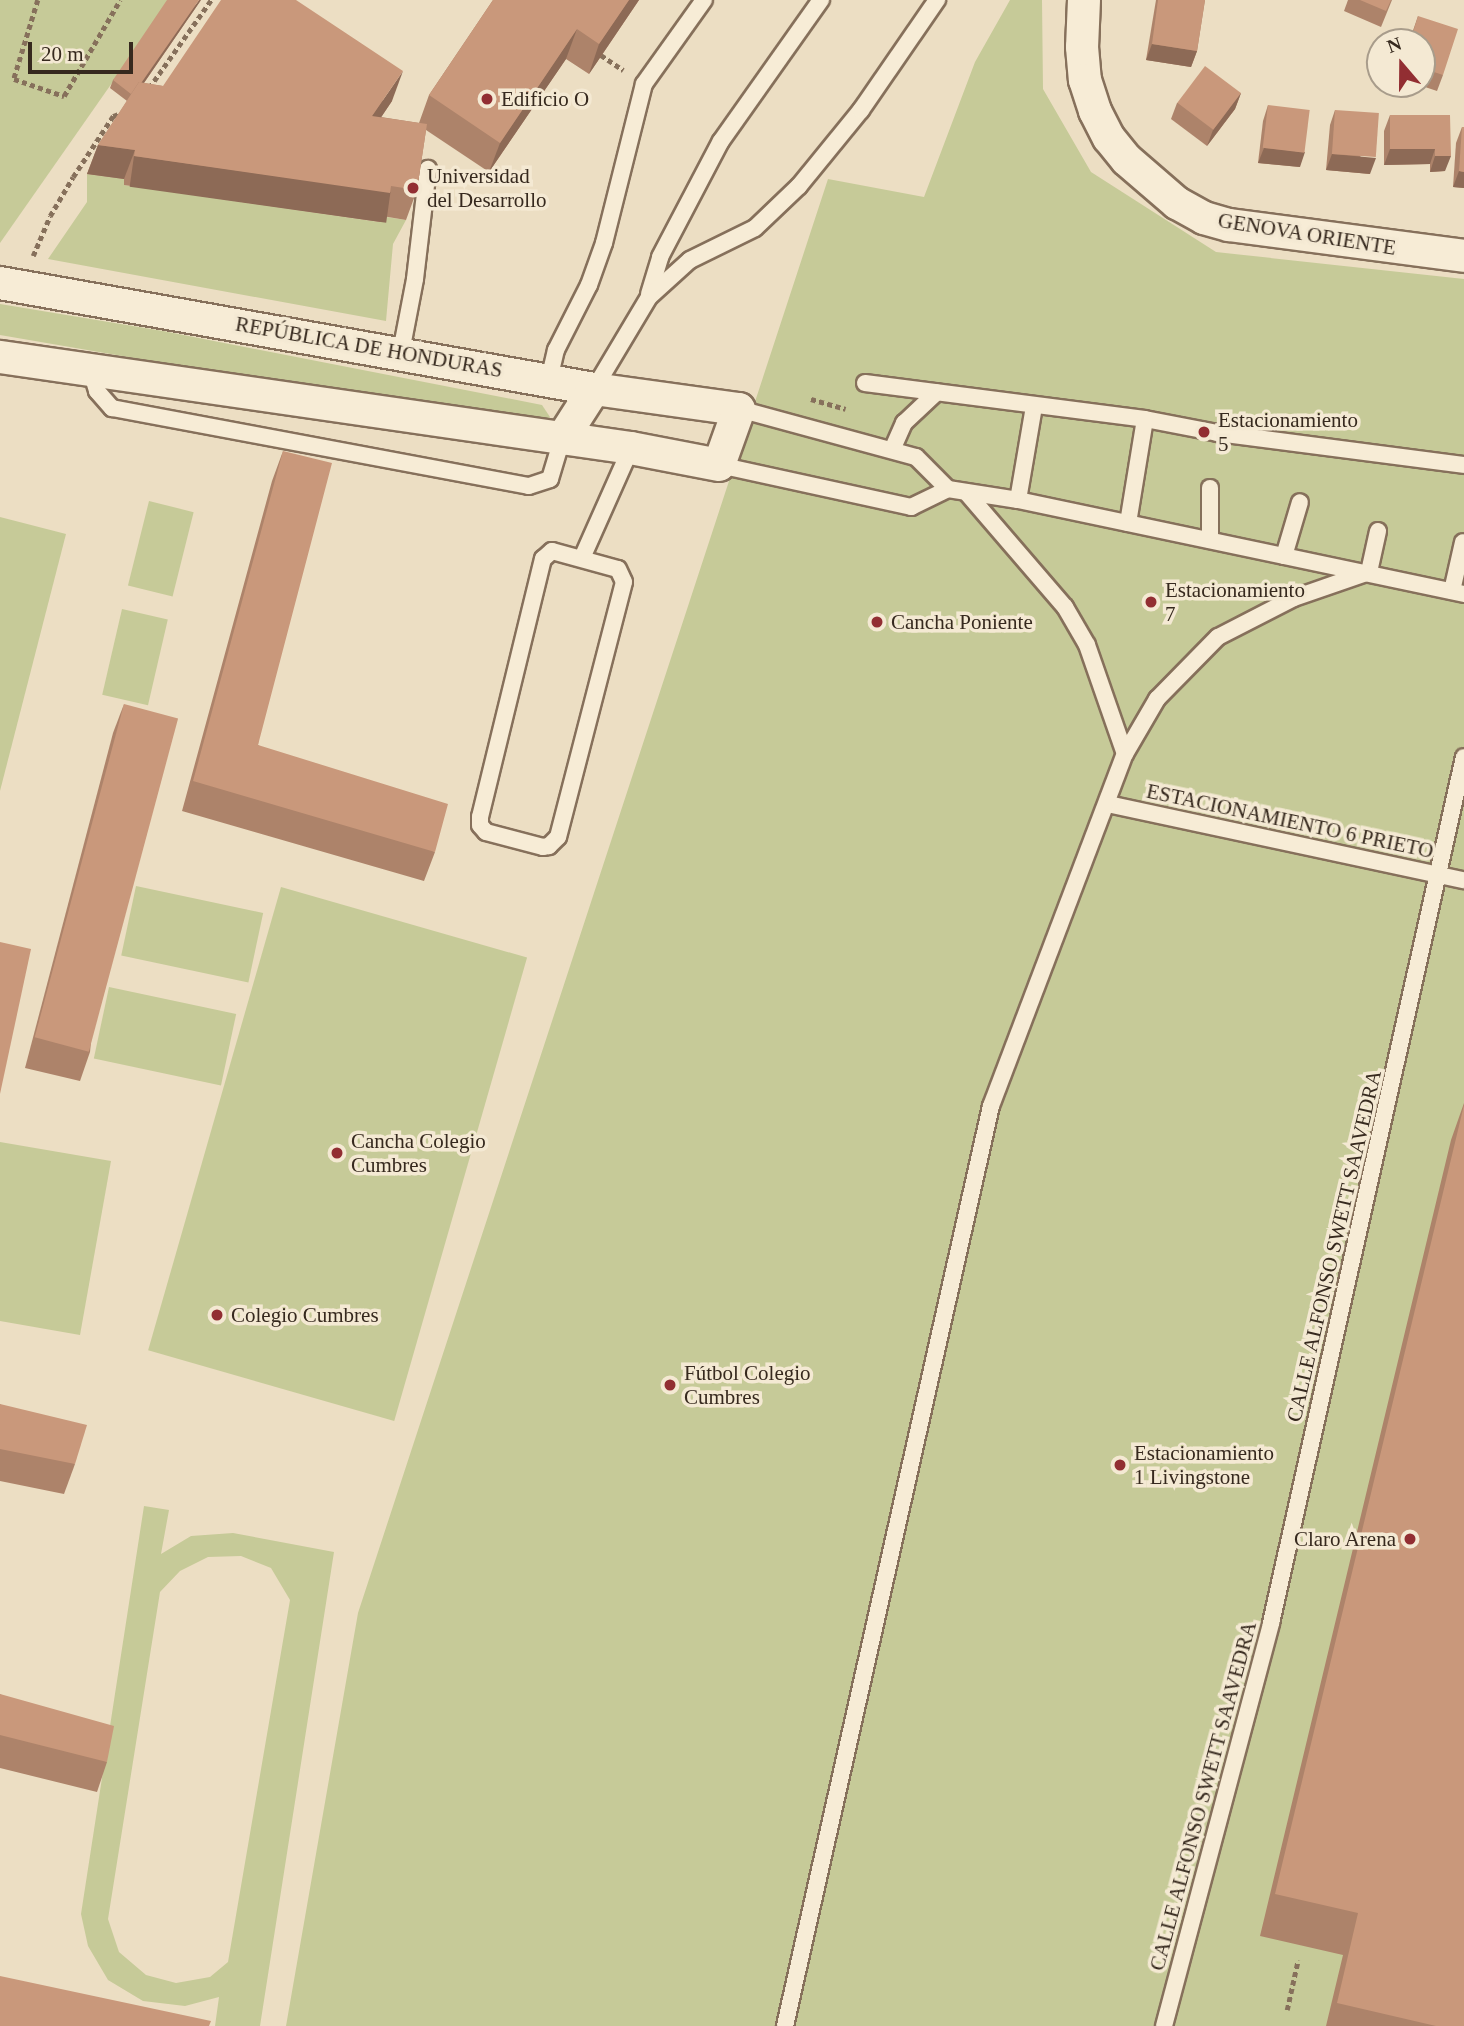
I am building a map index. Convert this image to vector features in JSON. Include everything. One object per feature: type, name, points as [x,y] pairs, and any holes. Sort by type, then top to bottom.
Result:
[{"type":"street","name":"GENOVA ORIENTE","points":[[1084,0],[1082,47],[1085,80],[1094,111],[1109,138],[1127,160],[1177,202],[1204,218],[1229,225],[1464,256]]},
{"type":"street","name":"REPÚBLICA DE HONDURAS","points":[[10,284],[401,352],[594,389],[739,409]]},
{"type":"street","points":[[0,357],[631,448],[719,465],[739,409]]},
{"type":"street","points":[[562,439],[594,389]]},
{"type":"lane","points":[[549,380],[556,350],[589,285],[604,243],[644,84],[705,0]]},
{"type":"lane","points":[[594,389],[649,297],[660,257],[721,141],[821,0]]},
{"type":"lane","points":[[649,297],[690,260],[755,228],[799,186],[861,110],[937,0]]},
{"type":"lane","points":[[401,352],[415,279],[428,169]]},
{"type":"lane","points":[[91,371],[97,391],[112,408],[530,486],[550,479],[562,439]]},
{"type":"lane","points":[[865,383],[1145,419],[1219,433],[1464,465]]},
{"type":"lane","points":[[892,450],[904,424],[937,392]]},
{"type":"lane","points":[[1018,500],[1034,406]]},
{"type":"lane","points":[[739,409],[916,457],[948,489]]},
{"type":"lane","points":[[1128,523],[1145,419]]},
{"type":"lane","points":[[582,558],[631,448]]},
{"type":"lane","points":[[719,465],[911,507],[948,489],[1018,500],[1458,592],[1463,542]]},
{"type":"lane","points":[[1210,488],[1210,540]]},
{"type":"lane","points":[[966,492],[1065,607],[1087,645],[1125,754]]},
{"type":"lane","points":[[1284,556],[1300,502]]},
{"type":"lane","points":[[1368,572],[1378,531]]},
{"type":"lane","points":[[552,551],[582,558],[618,569],[624,582],[558,837],[549,846],[543,847],[486,832],[480,825],[480,817],[543,559],[552,551]]},
{"type":"lane","points":[[785,2026],[991,1106],[1125,754],[1157,699],[1219,637],[1294,598],[1368,572]]},
{"type":"lane","name":"CALLE ALFONSO SWETT SAAVEDRA","points":[[1164,2026],[1271,1623],[1464,757]]},
{"type":"lane","name":"ESTACIONAMIENTO 6 PRIETO","points":[[1108,804],[1464,880]]},
{"type":"path","points":[[38,0],[14,79],[64,96],[120,0]]},
{"type":"path","points":[[143,97],[211,0]]},
{"type":"path","points":[[10,284],[113,116],[136,108]]},
{"type":"path","points":[[1287,2010],[1298,1960]]},
{"type":"green space","points":[[0,0],[170,0],[0,243]]},
{"type":"green space","points":[[1010,0],[1042,0],[1043,89],[1091,172],[1216,252],[1464,279],[1464,2026],[286,2026],[358,1613],[828,179],[924,197],[975,62]]},
{"type":"green space","points":[[87,174],[125,179],[124,185],[379,222],[380,216],[406,220],[393,244],[386,321],[48,259],[87,202]]},
{"type":"green space","points":[[0,304],[163,331],[542,405],[550,417],[542,428],[0,335]]},
{"type":"green space","points":[[149,501],[194,512],[173,597],[128,585]]},
{"type":"green space","points":[[0,517],[66,534],[0,791]]},
{"type":"green space","points":[[122,609],[168,620],[148,705],[102,695]]},
{"type":"green space","points":[[136,886],[263,913],[248,982],[121,955]]},
{"type":"green space","name":"Cancha Colegio Cumbres","points":[[281,887],[527,958],[394,1421],[148,1350]]},
{"type":"green space","points":[[109,987],[236,1014],[221,1085],[94,1058]]},
{"type":"green space","points":[[0,1142],[111,1161],[80,1335],[0,1321]]},
{"type":"green space","points":[[144,1506],[169,1510],[161,1554],[191,1536],[233,1533],[334,1552],[260,2026],[215,2026],[219,1997],[185,2006],[143,2001],[108,1980],[88,1946],[81,1914]],"holes":[[[241,1556],[271,1568],[290,1600],[228,1962],[210,1977],[176,1983],[146,1975],[119,1952],[108,1919],[160,1592],[180,1571],[208,1557]]]},
{"type":"building","points":[[167,0],[199,0],[131,94],[113,80]]},
{"type":"building","points":[[221,0],[296,0],[403,71],[372,116],[427,124],[417,190],[391,186],[390,193],[134,156],[135,150],[98,145],[139,82],[163,86]]},
{"type":"building","name":"Edificio O","points":[[493,0],[629,0],[599,44],[577,29],[500,143],[429,95]]},
{"type":"building","points":[[1158,0],[1205,0],[1197,51],[1152,44]]},
{"type":"building","points":[[1360,0],[1391,0],[1386,11]]},
{"type":"building","points":[[1418,16],[1458,29],[1443,75],[1436,73],[1436,28],[1414,28]]},
{"type":"building","points":[[1205,66],[1241,93],[1213,130],[1177,103]]},
{"type":"building","points":[[1268,105],[1310,110],[1304,153],[1263,148]]},
{"type":"building","points":[[1335,110],[1379,113],[1376,157],[1332,154]]},
{"type":"building","points":[[1390,115],[1450,115],[1451,156],[1435,156],[1435,149],[1390,149]]},
{"type":"building","points":[[1464,127],[1464,172],[1459,171]]},
{"type":"building","points":[[283,451],[332,463],[258,745],[448,804],[435,852],[193,781]]},
{"type":"building","points":[[124,704],[178,718],[89,1052],[35,1037]]},
{"type":"building","points":[[0,942],[31,949],[0,1094]]},
{"type":"building","name":"Claro Arena","points":[[1464,1105],[1464,2026],[1436,2026],[1337,2003],[1358,1913],[1275,1894]]},
{"type":"building","points":[[0,1404],[87,1425],[75,1464],[0,1449]]},
{"type":"building","points":[[0,1694],[114,1726],[107,1762],[0,1735]]},
{"type":"building","points":[[0,1976],[211,2021],[209,2026],[0,2026]]},
{"type":"place","name":"Edificio O","points":[[487,99]]},
{"type":"place","name":"Universidad del Desarrollo","points":[[413,188]]},
{"type":"place","name":"Estacionamiento 5","points":[[1204,432]]},
{"type":"place","name":"Estacionamiento 7","points":[[1151,602]]},
{"type":"place","name":"Cancha Poniente","points":[[877,622]]},
{"type":"place","name":"Cancha Colegio Cumbres","points":[[337,1153]]},
{"type":"place","name":"Colegio Cumbres","points":[[217,1315]]},
{"type":"place","name":"Fútbol Colegio Cumbres","points":[[670,1385]]},
{"type":"place","name":"Estacionamiento 1 Livingstone","points":[[1120,1465]]},
{"type":"place","name":"Claro Arena","points":[[1410,1539]]}]
